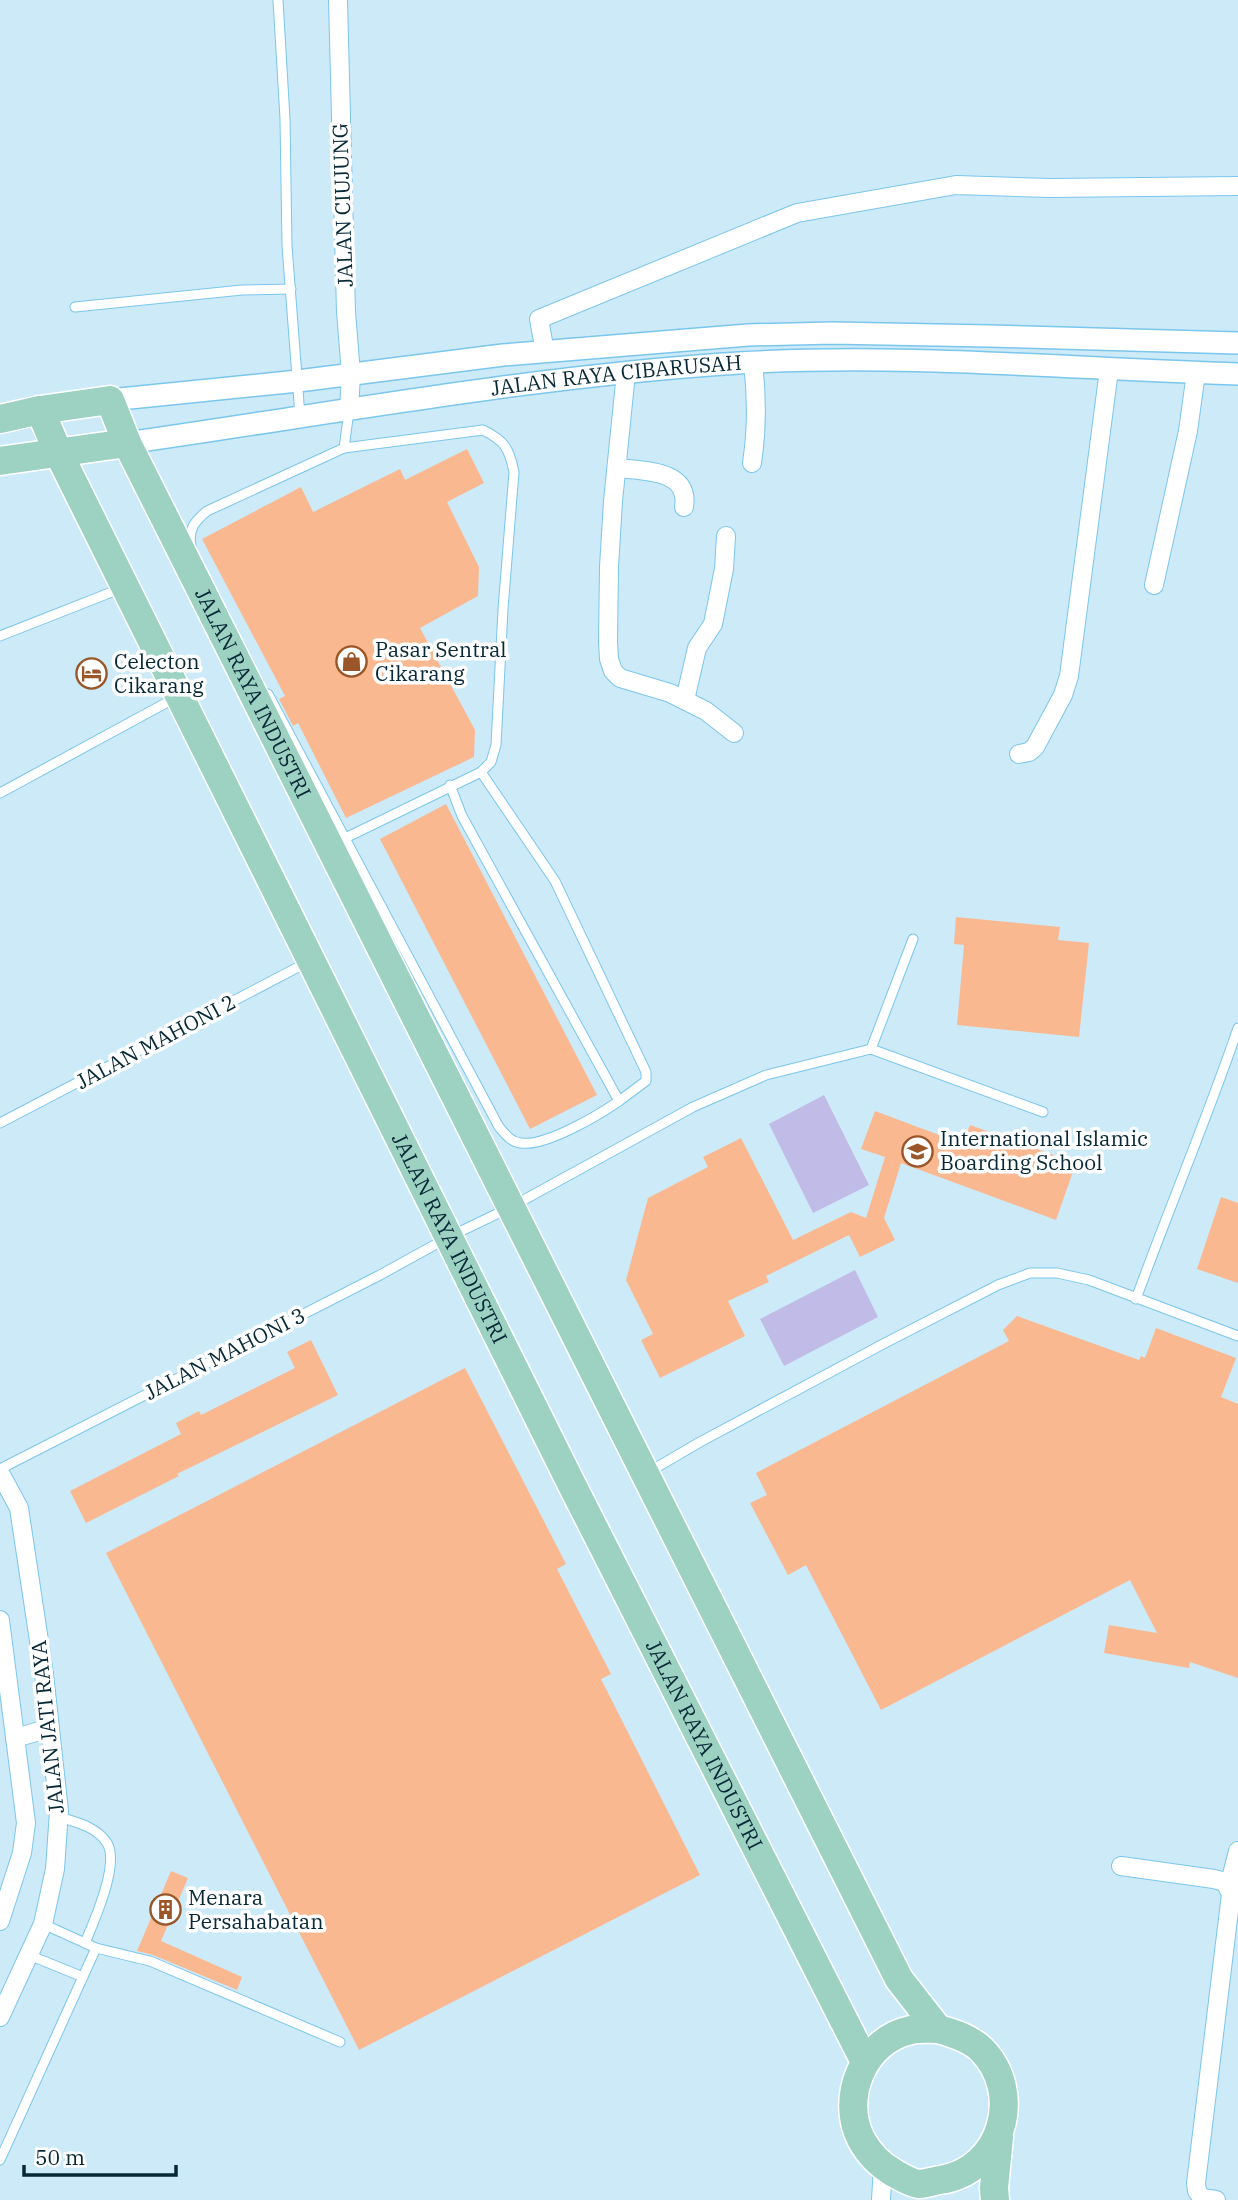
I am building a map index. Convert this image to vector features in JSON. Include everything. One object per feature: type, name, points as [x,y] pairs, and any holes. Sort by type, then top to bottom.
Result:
[{"type":"main road","name":"JALAN RAYA CIBARUSAH","points":[[0,419],[110,400]]},
{"type":"main road","name":"JALAN RAYA INDUSTRI","points":[[110,400],[127,443],[337,841],[512,1207],[899,1979],[938,2029]]},
{"type":"main road","name":"JALAN RAYA INDUSTRI","points":[[40,410],[58,452],[590,1521],[865,2062]]},
{"type":"main road","name":"JALAN RAYA CIBARUSAH","points":[[0,461],[127,443]]},
{"type":"main road","points":[[995,2200],[999,2134],[1005,2111],[1003,2088],[994,2066],[980,2048],[960,2035],[938,2029],[910,2030],[885,2042],[865,2062],[855,2083],[852,2106],[856,2129],[866,2150],[883,2166],[922,2192],[970,2169],[987,2154],[999,2134]]},
{"type":"street","name":"JALAN CIUJUNG","points":[[338,0],[345,312],[351,374],[349,411]]},
{"type":"street","points":[[545,352],[539,319],[797,213],[956,185],[1050,188],[1238,186]]},
{"type":"street","name":"JALAN RAYA CIBARUSAH","points":[[110,400],[545,352],[748,335],[832,333],[1238,343]]},
{"type":"street","name":"JALAN RAYA CIBARUSAH","points":[[127,443],[492,387],[753,363],[986,363],[1238,374]]},
{"type":"street","points":[[752,463],[756,401],[753,363]]},
{"type":"street","points":[[1019,754],[1029,752],[1035,747],[1063,695],[1069,676],[1109,370]]},
{"type":"street","points":[[626,373],[609,567],[610,659],[620,678],[685,700],[706,711],[734,733]]},
{"type":"street","points":[[1154,585],[1188,431],[1196,373]]},
{"type":"street","points":[[617,468],[659,474],[677,482],[685,495],[684,507]]},
{"type":"street","points":[[685,700],[697,648],[713,624],[724,569],[726,536]]},
{"type":"street","name":"JALAN JATI RAYA","points":[[0,1471],[19,1508],[50,1728],[59,1817],[55,1869],[43,1924],[0,2017]]},
{"type":"street","name":"JALAN JATI RAYA","points":[[0,1620],[26,1823],[22,1853],[0,1921]]},
{"type":"street","points":[[15,1738],[50,1728]]},
{"type":"street","points":[[1229,1888],[1238,1851]]},
{"type":"street","points":[[1121,1866],[1214,1879],[1225,1882],[1231,1894],[1196,2183],[1202,2198],[1216,2200]]},
{"type":"street","points":[[881,2200],[883,2166]]},
{"type":"lane","points":[[278,0],[291,289],[300,418]]},
{"type":"lane","points":[[75,307],[242,290],[291,289]]},
{"type":"lane","points":[[344,448],[349,411]]},
{"type":"lane","points":[[194,553],[189,531],[196,520],[207,511],[344,448],[483,430],[500,439],[510,454],[514,472],[496,745],[491,762],[481,772],[337,841]]},
{"type":"lane","points":[[0,636],[127,586]]},
{"type":"lane","points":[[266,689],[337,841],[499,1128],[509,1139],[522,1143],[539,1142],[598,1115],[641,1087],[646,1081],[646,1072],[555,881],[481,772]]},
{"type":"lane","points":[[0,793],[179,696]]},
{"type":"lane","points":[[450,785],[462,816],[619,1101]]},
{"type":"lane","points":[[913,939],[871,1049],[886,1052],[1043,1112]]},
{"type":"lane","name":"JALAN MAHONI 2","points":[[0,1123],[311,960]]},
{"type":"lane","points":[[1136,1299],[1238,1028]]},
{"type":"lane","name":"JALAN MAHONI 3","points":[[0,1471],[449,1237],[512,1207],[693,1107],[766,1075],[871,1049]]},
{"type":"lane","points":[[646,1474],[700,1442],[885,1343],[998,1285],[1030,1273],[1068,1274],[1238,1336]]},
{"type":"lane","points":[[59,1817],[84,1824],[105,1840],[111,1854],[106,1882],[85,1944]]},
{"type":"lane","points":[[43,1924],[96,1948],[150,1961],[340,2042]]},
{"type":"lane","points":[[0,2160],[96,1948]]},
{"type":"lane","points":[[29,1955],[83,1977]]},
{"type":"shaded area","points":[[824,1095],[869,1185],[813,1213],[769,1124]]},
{"type":"shaded area","points":[[855,1270],[878,1317],[784,1366],[760,1319]]},
{"type":"building","name":"Pasar Sentral Cikarang","points":[[467,449],[484,483],[447,502],[479,567],[478,596],[420,628],[475,730],[474,757],[346,818],[298,723],[293,726],[279,699],[285,696],[202,539],[301,487],[313,512],[400,469],[405,480]]},
{"type":"building","points":[[446,804],[597,1095],[530,1129],[380,839]]},
{"type":"building","points":[[956,917],[1060,927],[1058,940],[1089,943],[1079,1037],[957,1025],[964,945],[954,944]]},
{"type":"building","points":[[875,1111],[963,1144],[970,1125],[1076,1163],[1056,1220],[901,1163],[884,1218],[895,1240],[860,1257],[849,1235],[766,1276],[769,1282],[728,1301],[745,1336],[660,1378],[641,1340],[653,1334],[626,1280],[648,1198],[708,1167],[703,1157],[741,1138],[793,1240],[851,1212],[866,1218],[885,1157],[861,1149]]},
{"type":"building","points":[[1221,1197],[1238,1203],[1238,1283],[1197,1269]]},
{"type":"building","points":[[1017,1316],[1139,1360],[1141,1356],[1145,1358],[1156,1328],[1236,1358],[1221,1397],[1238,1404],[1238,1678],[1190,1662],[1189,1668],[1104,1653],[1109,1625],[1157,1633],[1130,1580],[881,1710],[806,1565],[788,1575],[750,1503],[767,1495],[756,1473],[1009,1341],[1003,1330]]},
{"type":"building","points":[[311,1340],[338,1395],[177,1474],[179,1476],[86,1523],[70,1491],[181,1434],[176,1423],[199,1411],[201,1415],[295,1368],[287,1352]]},
{"type":"building","points":[[465,1368],[566,1564],[557,1569],[611,1674],[601,1679],[700,1875],[359,2050],[106,1553]]},
{"type":"building","name":"Menara Persahabatan","points":[[171,1871],[188,1878],[161,1941],[242,1977],[237,1990],[137,1951]]},
{"type":"place","name":"Pasar Sentral Cikarang","points":[[352,662]]},
{"type":"place","name":"Celecton Cikarang","points":[[91,674]]},
{"type":"place","name":"International Islamic Boarding School","points":[[917,1151]]},
{"type":"place","name":"Menara Persahabatan","points":[[165,1910]]}]
